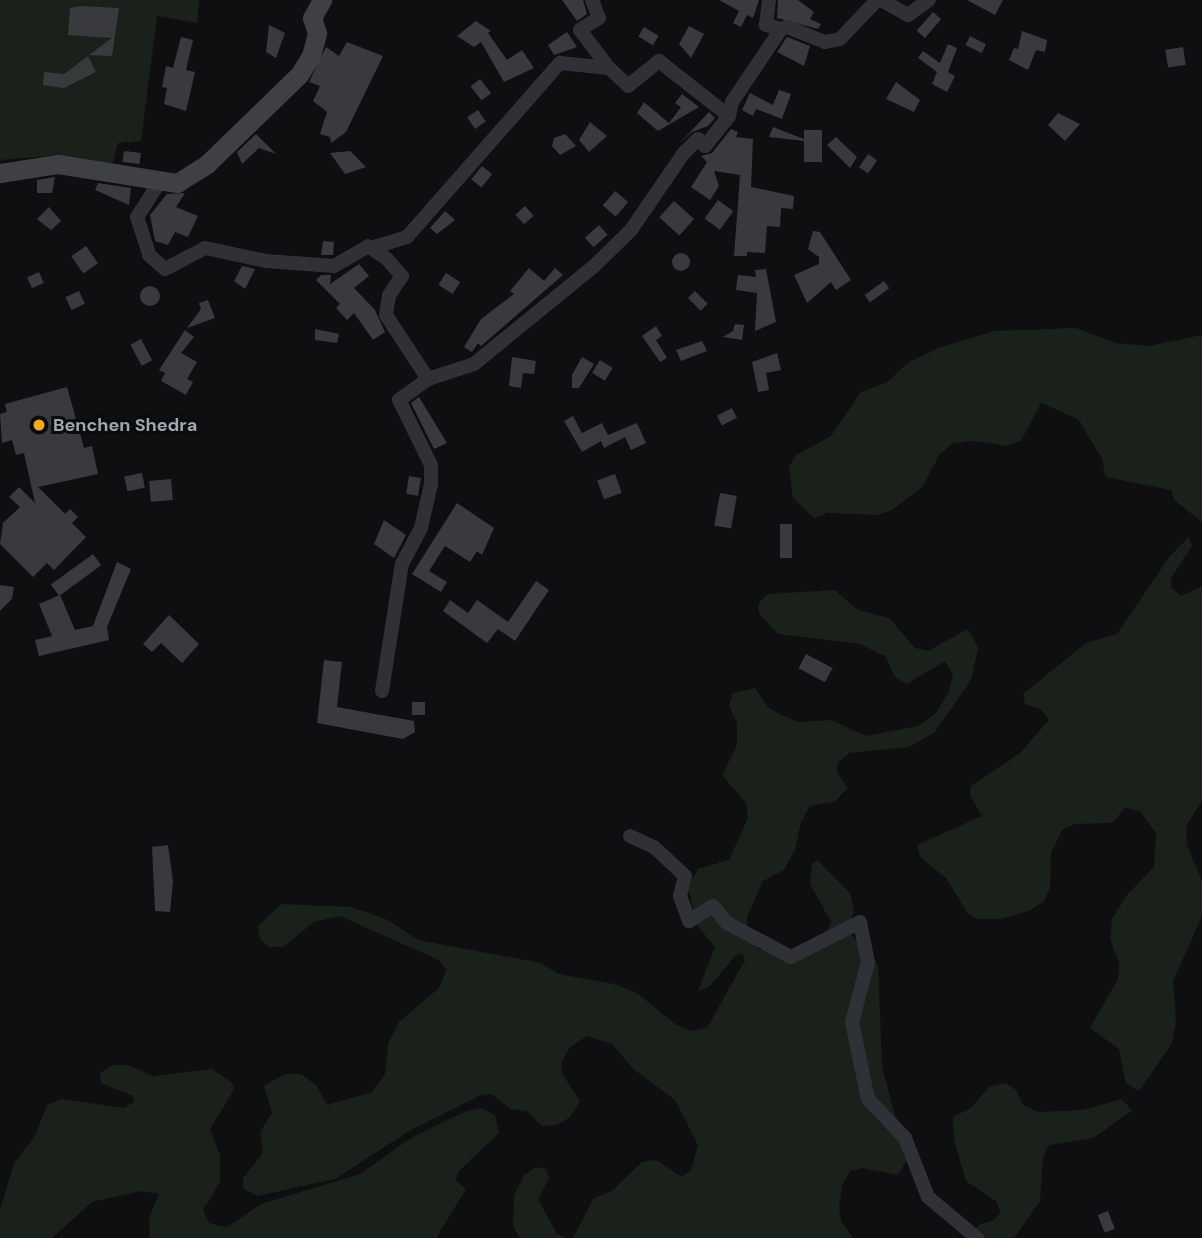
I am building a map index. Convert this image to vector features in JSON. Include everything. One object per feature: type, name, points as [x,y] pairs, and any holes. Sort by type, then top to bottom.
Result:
[{"type":"main road","points":[[0,173],[58,164],[177,183],[206,164],[299,75],[311,55],[317,33],[312,18],[322,0]]},
{"type":"street","points":[[592,0],[599,18],[580,30],[609,68],[628,86],[659,61],[729,116]]},
{"type":"street","points":[[769,0],[766,25],[781,29],[788,27],[825,42],[840,39],[879,0],[908,15],[929,0]]},
{"type":"street","points":[[382,691],[402,564],[421,528],[431,484],[430,465],[400,400],[428,379],[474,364],[593,267],[631,230],[683,154],[698,139],[705,146],[729,116],[732,102],[781,29]]},
{"type":"street","points":[[161,180],[137,217],[149,255],[165,269],[205,248],[265,261],[334,266],[368,246],[371,248],[407,237],[560,63],[609,68]]},
{"type":"street","points":[[371,248],[401,276],[390,295],[386,315],[428,379]]},
{"type":"street","points":[[630,835],[654,847],[685,876],[680,896],[689,920],[713,906],[727,923],[791,957],[860,922],[868,962],[852,1022],[868,1099],[905,1138],[928,1197],[977,1238]]},
{"type":"shaded area","points":[[0,0],[199,0],[197,23],[157,16],[141,141],[118,143],[112,167],[60,155],[0,160]]},
{"type":"shaded area","points":[[1076,328],[1115,343],[1149,346],[1202,335],[1202,522],[1174,500],[1171,490],[1105,477],[1103,460],[1078,419],[1041,403],[1021,441],[1006,446],[976,441],[953,443],[940,454],[922,487],[892,510],[877,515],[827,513],[814,518],[793,498],[789,468],[796,455],[831,436],[861,392],[886,383],[909,362],[938,348],[994,331]]},
{"type":"shaded area","points":[[1189,537],[1192,546],[1171,578],[1171,588],[1181,596],[1202,586],[1202,800],[1186,826],[1187,845],[1202,881],[1202,916],[1173,981],[1176,1022],[1171,1045],[1139,1091],[1126,1083],[1119,1049],[1090,1028],[1118,979],[1119,963],[1110,939],[1112,919],[1126,896],[1154,867],[1156,833],[1140,811],[1125,808],[1112,823],[1075,824],[1062,830],[1051,853],[1050,888],[1044,901],[1029,911],[1000,919],[976,919],[968,914],[946,878],[920,857],[917,845],[982,816],[970,795],[971,786],[1020,753],[1049,720],[1041,709],[1025,704],[1023,694],[1086,643],[1117,634],[1170,556]]},
{"type":"shaded area","points":[[835,590],[858,610],[889,618],[915,648],[928,651],[968,629],[978,648],[971,680],[935,732],[909,747],[849,753],[838,763],[837,772],[848,788],[834,802],[810,806],[801,822],[795,850],[784,870],[763,881],[747,917],[748,939],[759,949],[804,955],[820,948],[831,922],[810,884],[812,864],[817,860],[850,893],[854,912],[846,929],[878,965],[882,1067],[907,1160],[898,1175],[862,1168],[850,1171],[842,1186],[839,1207],[841,1221],[853,1238],[573,1238],[593,1199],[612,1191],[642,1162],[656,1160],[682,1177],[691,1170],[698,1145],[675,1100],[632,1068],[612,1044],[587,1036],[570,1047],[562,1061],[561,1072],[580,1101],[570,1117],[557,1125],[542,1126],[527,1111],[511,1109],[491,1094],[481,1095],[409,1131],[335,1179],[257,1196],[243,1188],[243,1178],[263,1153],[260,1132],[272,1113],[264,1086],[285,1074],[301,1074],[316,1085],[327,1105],[372,1092],[385,1074],[388,1044],[399,1022],[438,989],[447,970],[439,960],[340,916],[314,922],[283,947],[269,947],[260,939],[258,926],[281,904],[351,907],[388,920],[418,940],[541,963],[558,974],[614,984],[637,993],[675,1024],[691,1031],[707,1028],[745,960],[742,953],[736,955],[709,987],[698,991],[715,947],[697,925],[688,887],[698,869],[729,860],[748,818],[746,803],[722,775],[737,745],[737,723],[729,706],[733,693],[755,688],[768,707],[781,715],[799,722],[831,720],[866,736],[918,726],[935,714],[949,692],[953,675],[945,661],[907,684],[895,677],[885,656],[860,644],[778,634],[759,613],[758,604],[768,594]]},
{"type":"shaded area","points":[[113,1065],[128,1065],[153,1076],[212,1069],[232,1083],[235,1088],[210,1129],[220,1155],[220,1182],[203,1210],[209,1223],[219,1226],[227,1227],[261,1204],[360,1174],[411,1138],[466,1111],[481,1108],[495,1115],[499,1133],[458,1172],[456,1181],[466,1189],[436,1238],[150,1238],[149,1218],[159,1194],[142,1191],[92,1202],[52,1238],[0,1238],[0,1210],[14,1163],[35,1136],[47,1105],[61,1099],[124,1108],[134,1102],[133,1096],[101,1083],[100,1073]]},
{"type":"shaded area","points":[[1006,1083],[1016,1090],[1023,1105],[1039,1112],[1083,1110],[1122,1099],[1132,1111],[1093,1138],[1049,1145],[1043,1157],[1040,1201],[1014,1238],[973,1238],[978,1225],[994,1220],[1001,1212],[996,1201],[966,1181],[954,1140],[953,1117],[971,1108],[990,1086]]},
{"type":"shaded area","points":[[536,1167],[546,1169],[549,1178],[538,1199],[557,1234],[567,1238],[520,1238],[513,1226],[514,1196],[524,1175]]},
{"type":"building","points":[[562,0],[583,0],[587,14],[577,21]]},
{"type":"building","points":[[719,0],[759,0],[753,18],[747,15],[741,27],[733,23],[739,11]]},
{"type":"building","points":[[778,0],[798,0],[814,12],[810,19],[821,24],[818,29],[777,18]]},
{"type":"building","points":[[967,0],[1003,0],[995,15]]},
{"type":"building","points":[[70,8],[119,8],[112,56],[89,55],[112,38],[68,35]]},
{"type":"building","points":[[933,12],[941,19],[925,38],[917,31]]},
{"type":"building","points":[[476,21],[491,31],[488,33],[507,60],[522,50],[534,68],[504,82],[481,42],[474,47],[457,36]]},
{"type":"building","points":[[269,25],[285,33],[276,58],[266,52]]},
{"type":"building","points":[[689,26],[704,34],[691,58],[679,44]]},
{"type":"building","points":[[644,27],[659,36],[653,45],[638,36]]},
{"type":"building","points":[[1022,31],[1047,40],[1045,52],[1036,50],[1028,70],[1009,60],[1014,48],[1018,49]]},
{"type":"building","points":[[567,32],[577,47],[554,55],[548,45]]},
{"type":"building","points":[[970,36],[986,44],[981,53],[965,45]]},
{"type":"building","points":[[181,37],[193,40],[186,70],[195,72],[186,111],[164,104],[167,88],[162,87],[166,66],[173,68]]},
{"type":"building","points":[[787,37],[810,46],[804,66],[777,52]]},
{"type":"building","points":[[347,42],[383,56],[346,132],[331,143],[330,137],[320,134],[327,112],[313,101],[320,86],[309,82],[326,47],[339,56]]},
{"type":"building","points":[[948,44],[957,48],[948,72],[955,76],[947,92],[932,84],[937,72],[918,58],[923,51],[940,63]]},
{"type":"building","points":[[1183,47],[1186,65],[1168,68],[1165,50]]},
{"type":"building","points":[[88,56],[96,72],[64,88],[43,85],[44,72],[64,74]]},
{"type":"building","points":[[480,79],[491,93],[482,101],[471,86]]},
{"type":"building","points":[[896,82],[920,100],[914,112],[886,99]]},
{"type":"building","points":[[779,90],[791,94],[782,119],[756,109],[753,116],[742,110],[750,93],[773,105]]},
{"type":"building","points":[[682,94],[699,107],[658,131],[637,113],[644,102],[669,123],[681,107],[675,103]]},
{"type":"building","points":[[478,110],[486,122],[475,129],[467,117]]},
{"type":"building","points":[[709,112],[715,118],[708,126],[692,132],[679,144]]},
{"type":"building","points":[[1058,113],[1080,124],[1065,141],[1048,125]]},
{"type":"building","points":[[590,122],[607,136],[589,152],[579,140]]},
{"type":"building","points":[[773,127],[804,139],[804,130],[822,130],[822,162],[804,162],[804,141],[769,137]]},
{"type":"building","points":[[731,129],[738,132],[736,137],[753,139],[751,187],[794,196],[793,209],[781,208],[780,227],[767,226],[765,253],[747,252],[747,256],[734,256],[740,175],[714,171],[719,186],[710,200],[691,187],[707,162],[701,156],[712,153]]},
{"type":"building","points":[[256,134],[276,154],[259,148],[242,164],[237,152]]},
{"type":"building","points":[[565,134],[576,146],[560,155],[552,146],[554,138]]},
{"type":"building","points":[[836,137],[857,157],[850,168],[827,145]]},
{"type":"building","points":[[124,151],[141,153],[140,164],[123,162]]},
{"type":"building","points":[[350,151],[366,167],[345,174],[330,153]]},
{"type":"building","points":[[868,154],[877,160],[868,173],[859,167]]},
{"type":"building","points":[[482,166],[492,174],[481,187],[471,179]]},
{"type":"building","points":[[55,177],[52,193],[37,193],[37,180]]},
{"type":"building","points":[[98,183],[131,188],[129,205],[95,190]]},
{"type":"building","points":[[615,191],[628,202],[616,216],[603,206]]},
{"type":"building","points":[[185,193],[176,207],[198,216],[188,237],[175,232],[168,245],[155,241],[150,215],[167,194]]},
{"type":"building","points":[[718,200],[733,211],[720,230],[704,219]]},
{"type":"building","points":[[674,201],[694,219],[679,235],[659,217]]},
{"type":"building","points":[[525,206],[534,216],[524,224],[515,215]]},
{"type":"building","points":[[49,207],[61,221],[51,230],[37,219]]},
{"type":"building","points":[[445,211],[455,220],[437,234],[430,228]]},
{"type":"building","points":[[599,225],[608,235],[594,247],[585,238]]},
{"type":"building","points":[[813,231],[820,232],[851,280],[836,290],[831,282],[807,303],[794,275],[819,264],[819,257],[808,249]]},
{"type":"building","points":[[323,241],[334,242],[333,255],[321,255]]},
{"type":"building","points":[[86,246],[98,263],[83,274],[71,256]]},
{"type":"building","points":[[681,253],[687,256],[690,262],[687,268],[681,271],[675,268],[672,262],[675,256]]},
{"type":"building","points":[[359,264],[369,276],[354,288],[375,310],[385,332],[373,340],[354,313],[347,320],[336,308],[340,304],[316,280],[321,275],[331,275],[330,284]]},
{"type":"building","points":[[242,266],[255,269],[245,289],[234,281]]},
{"type":"building","points":[[529,268],[544,281],[555,268],[563,275],[481,346],[478,343],[472,352],[464,347],[481,319],[514,294],[510,291]]},
{"type":"building","points":[[766,269],[776,322],[755,331],[757,293],[736,290],[738,275],[756,277],[755,270]]},
{"type":"building","points":[[39,272],[44,283],[32,288],[27,277]]},
{"type":"building","points":[[446,273],[460,282],[453,294],[438,285]]},
{"type":"building","points":[[884,281],[889,288],[870,302],[865,295]]},
{"type":"building","points":[[150,286],[157,289],[160,296],[157,303],[150,306],[143,303],[140,296],[143,289]]},
{"type":"building","points":[[79,291],[85,304],[71,310],[65,297]]},
{"type":"building","points":[[695,291],[708,304],[701,311],[688,298]]},
{"type":"building","points":[[208,300],[215,318],[187,328],[201,309],[199,303]]},
{"type":"building","points":[[735,324],[744,325],[742,340],[723,337],[733,331]]},
{"type":"building","points":[[656,326],[662,336],[656,340],[667,358],[660,362],[642,336]]},
{"type":"building","points":[[315,329],[339,334],[337,343],[315,340]]},
{"type":"building","points":[[185,330],[194,337],[181,353],[197,362],[187,379],[193,382],[186,395],[161,381],[165,373],[159,370]]},
{"type":"building","points":[[141,339],[152,360],[142,366],[130,345]]},
{"type":"building","points":[[702,341],[707,351],[681,361],[676,350]]},
{"type":"building","points":[[777,353],[781,370],[766,373],[769,390],[758,392],[752,362]]},
{"type":"building","points":[[512,357],[536,361],[534,374],[523,373],[521,388],[509,386]]},
{"type":"building","points":[[582,357],[594,364],[579,388],[572,388],[572,375]]},
{"type":"building","points":[[600,360],[613,368],[605,381],[592,373]]},
{"type":"building","points":[[67,387],[84,448],[92,446],[98,474],[38,487],[65,514],[70,509],[78,517],[72,523],[86,537],[54,570],[47,563],[33,577],[0,544],[3,523],[20,507],[9,497],[19,487],[35,503],[24,453],[16,455],[12,440],[2,443],[0,414],[7,412],[5,404]]},
{"type":"building","points":[[419,397],[447,443],[434,449],[411,403]]},
{"type":"building","points":[[732,408],[737,418],[722,426],[717,416]]},
{"type":"building","points":[[573,416],[582,433],[602,423],[608,435],[637,423],[646,443],[631,450],[625,437],[604,448],[601,441],[582,452],[564,421]]},
{"type":"building","points":[[142,473],[145,488],[127,491],[124,476]]},
{"type":"building","points":[[615,474],[622,493],[604,499],[597,480]]},
{"type":"building","points":[[409,476],[421,478],[418,496],[406,494]]},
{"type":"building","points":[[171,479],[173,500],[151,502],[149,481]]},
{"type":"building","points":[[720,493],[737,496],[731,528],[714,525]]},
{"type":"building","points":[[457,503],[494,528],[482,555],[477,551],[470,562],[445,546],[429,571],[447,582],[441,592],[412,574]]},
{"type":"building","points":[[384,520],[406,535],[394,558],[374,544]]},
{"type":"building","points":[[780,524],[792,524],[792,558],[780,558]]},
{"type":"building","points":[[93,554],[101,565],[59,596],[51,585]]},
{"type":"building","points":[[117,562],[131,569],[107,627],[109,640],[39,656],[35,640],[52,636],[39,604],[60,595],[75,630],[93,626]]},
{"type":"building","points":[[536,581],[549,590],[515,641],[498,629],[487,643],[443,611],[450,600],[468,613],[477,600],[508,622]]},
{"type":"building","points":[[0,585],[14,587],[12,599],[0,611]]},
{"type":"building","points":[[169,615],[199,644],[182,663],[161,643],[152,652],[143,644]]},
{"type":"building","points":[[806,654],[832,668],[825,682],[798,668]]},
{"type":"building","points":[[324,660],[342,662],[337,707],[414,721],[415,732],[403,739],[317,723]]},
{"type":"building","points":[[412,702],[425,702],[425,715],[412,715]]},
{"type":"building","points":[[168,845],[173,881],[170,912],[155,911],[152,847]]},
{"type":"building","points":[[1108,1211],[1115,1229],[1105,1233],[1098,1215]]},
{"type":"place","name":"Benchen Shedra","points":[[39,425]]}]
